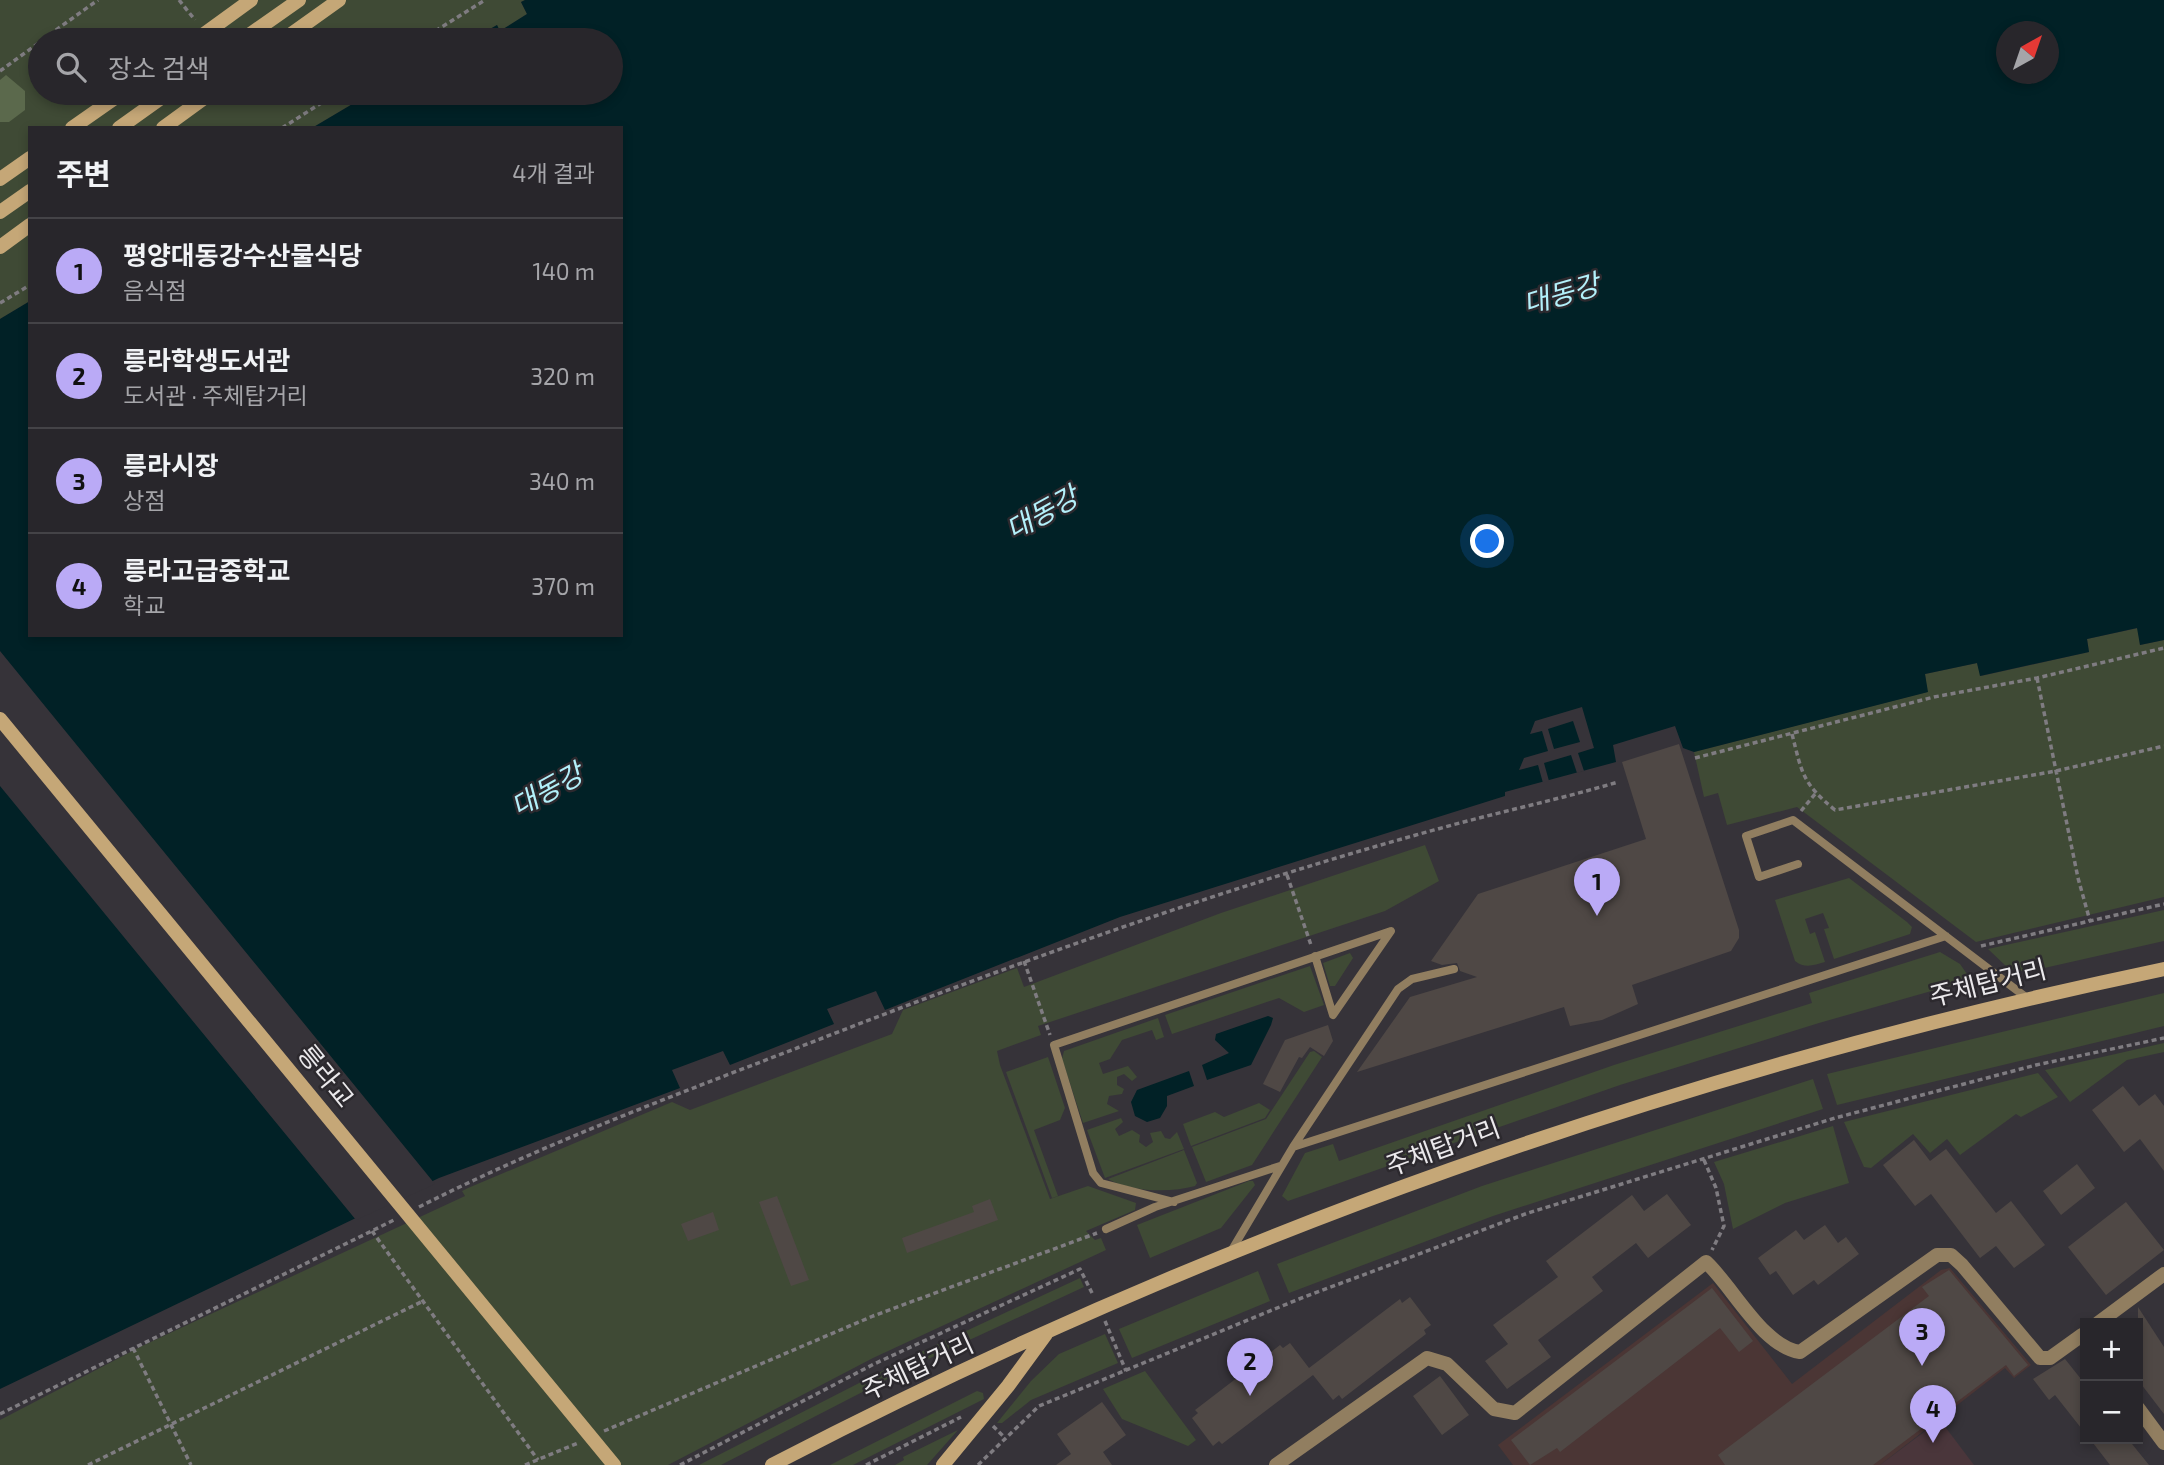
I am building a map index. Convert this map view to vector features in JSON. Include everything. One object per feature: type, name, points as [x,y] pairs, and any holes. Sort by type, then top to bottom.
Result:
[{"type":"main road","points":[[212,28],[251,0]]},
{"type":"main road","points":[[259,28],[299,0]]},
{"type":"main road","points":[[300,28],[339,0]]},
{"type":"main road","points":[[75,126],[105,105]]},
{"type":"main road","points":[[122,126],[151,105]]},
{"type":"main road","points":[[166,126],[195,105]]},
{"type":"main road","points":[[0,179],[28,159]]},
{"type":"main road","points":[[0,212],[28,192]]},
{"type":"main road","points":[[0,247],[28,226]]},
{"type":"main road","name":"릉라교","points":[[0,719],[614,1465]]},
{"type":"main road","name":"주체탑거리","points":[[772,1465],[1099,1309],[1230,1254],[1434,1175],[1633,1107],[1864,1040],[2026,998],[2164,969]]},
{"type":"main road","points":[[943,1465],[984,1418],[1047,1333]]},
{"type":"street","points":[[1276,1465],[1427,1358],[1447,1364],[1494,1409],[1515,1413],[1706,1262],[1723,1278],[1772,1340],[1785,1350],[1800,1352],[1937,1255],[1951,1255],[1962,1265],[2040,1359],[2050,1357],[2080,1338]]},
{"type":"street","points":[[2105,1318],[2164,1274]]},
{"type":"street","points":[[2143,1415],[2164,1443]]},
{"type":"lane","points":[[1798,864],[1759,877],[1746,836],[1793,820],[2026,998]]},
{"type":"lane","points":[[1174,1202],[1101,1183],[1093,1173],[1054,1045],[1315,956],[1391,931],[1333,1015],[1315,956]]},
{"type":"lane","points":[[1293,1147],[1946,936]]},
{"type":"lane","points":[[1230,1254],[1280,1166],[1398,989],[1412,979],[1454,969]]},
{"type":"lane","points":[[1106,1230],[1174,1202],[1280,1166]]},
{"type":"path","points":[[59,28],[98,0]]},
{"type":"path","points":[[179,0],[195,20]]},
{"type":"path","points":[[440,28],[485,0]]},
{"type":"path","points":[[0,71],[28,51]]},
{"type":"path","points":[[285,126],[318,105]]},
{"type":"path","points":[[0,303],[28,286]]},
{"type":"path","points":[[1695,758],[1934,697],[2037,678],[2164,648]]},
{"type":"path","points":[[2037,678],[2078,878],[2090,921]]},
{"type":"path","points":[[1792,734],[1803,778],[1815,794],[1835,810],[2056,771],[2164,746]]},
{"type":"path","points":[[417,1208],[462,1185],[667,1099],[1024,961],[1286,875],[1446,827],[1550,803],[1618,782]]},
{"type":"path","points":[[1793,820],[1815,794]]},
{"type":"path","points":[[1286,875],[1315,956]]},
{"type":"path","points":[[1965,949],[2164,904]]},
{"type":"path","points":[[1024,961],[1054,1045]]},
{"type":"path","points":[[978,1465],[1039,1406],[1298,1299],[1528,1213],[1835,1118],[2036,1065],[2164,1038]]},
{"type":"path","points":[[1704,1160],[1716,1188],[1724,1226],[1706,1262]]},
{"type":"path","points":[[0,1414],[395,1219]]},
{"type":"path","points":[[601,1432],[873,1316],[1106,1230]]},
{"type":"path","points":[[372,1231],[538,1460]]},
{"type":"path","points":[[680,1465],[874,1364],[1080,1269],[1126,1371]]},
{"type":"path","points":[[88,1465],[421,1302]]},
{"type":"path","points":[[133,1348],[191,1465]]},
{"type":"path","points":[[866,1465],[964,1416],[984,1418],[1004,1437]]},
{"type":"path","points":[[525,1465],[588,1438]]},
{"type":"shaded area","points":[[1950,1268],[2031,1365],[2014,1378],[2005,1368],[1880,1465],[1513,1465],[1498,1445],[1713,1283],[1792,1384],[1941,1270]]},
{"type":"shaded area","points":[[1940,1420],[1974,1465],[1880,1465]]},
{"type":"green space","points":[[0,0],[525,0],[521,2],[527,14],[505,28],[498,28],[497,25],[492,28],[28,28],[28,105],[351,105],[315,126],[28,126],[28,302],[0,319]]},
{"type":"green space","points":[[6,75],[25,91],[25,110],[9,122],[0,122],[0,80]]},
{"type":"green space","points":[[2138,628],[2140,645],[2164,640],[2164,897],[1976,942],[1797,807],[1727,825],[1718,793],[1704,797],[1694,752],[1927,692],[1925,674],[1977,663],[1981,676],[2089,652],[2087,639]]},
{"type":"green space","points":[[1425,845],[1439,881],[1385,911],[1038,1026],[1041,1035],[997,1051],[1050,1199],[1088,1186],[1136,1203],[1135,1210],[1086,1231],[1095,1240],[1101,1238],[1106,1250],[873,1358],[668,1465],[0,1465],[0,1420],[142,1346],[465,1196],[462,1191],[468,1188],[672,1102],[690,1110],[892,1034],[903,1010],[1017,968],[1024,987],[1221,913]]},
{"type":"green space","points":[[1849,878],[1907,922],[1912,927],[1910,934],[1834,959],[1824,929],[1829,928],[1823,913],[1805,919],[1810,934],[1815,932],[1825,962],[1810,966],[1795,961],[1775,900]]},
{"type":"green space","points":[[2164,910],[2164,941],[2026,972],[2008,968],[1988,949]]},
{"type":"green space","points":[[1940,952],[1960,964],[1967,974],[1963,982],[1819,1023],[1620,1085],[1288,1201],[1282,1196],[1305,1153],[1333,1144],[1339,1161],[1614,1065],[1812,1003],[1809,993]]},
{"type":"green space","points":[[1350,953],[1353,958],[1335,986],[1330,986],[1323,963]]},
{"type":"green space","points":[[1310,966],[1324,1005],[1304,1012],[1279,998],[1172,1034],[1165,1015]]},
{"type":"green space","points":[[2164,993],[2164,1026],[1837,1105],[1827,1074]]},
{"type":"green space","points":[[1158,1018],[1164,1037],[1156,1040],[1152,1030],[1122,1040],[1110,1059],[1099,1063],[1103,1074],[1128,1066],[1137,1077],[1132,1081],[1124,1074],[1117,1077],[1117,1085],[1124,1089],[1122,1094],[1109,1096],[1107,1104],[1119,1111],[1083,1123],[1062,1059],[1064,1051]]},
{"type":"green space","points":[[2164,1043],[2164,1052],[2127,1060],[2070,1102],[2045,1070]]},
{"type":"green space","points":[[1314,1051],[1322,1057],[1252,1165],[1206,1182],[1192,1147],[1266,1119],[1310,1052]]},
{"type":"green space","points":[[1048,1057],[1065,1108],[1060,1120],[1034,1130],[1058,1196],[1052,1198],[1006,1072]]},
{"type":"green space","points":[[2038,1073],[2058,1097],[2021,1117],[2016,1114],[1960,1155],[1947,1139],[1930,1153],[1913,1134],[1871,1168],[1864,1167],[1844,1122]]},
{"type":"green space","points":[[1813,1079],[1823,1109],[1493,1216],[1289,1293],[1277,1264],[1482,1186]]},
{"type":"green space","points":[[1259,1103],[1270,1110],[1265,1118],[1191,1146],[1183,1124],[1215,1112],[1224,1117]]},
{"type":"green space","points":[[1121,1118],[1123,1122],[1115,1129],[1119,1136],[1132,1130],[1140,1135],[1139,1142],[1146,1147],[1153,1142],[1150,1133],[1161,1131],[1165,1138],[1170,1139],[1177,1132],[1184,1149],[1105,1178],[1087,1130]]},
{"type":"green space","points":[[1833,1126],[1849,1183],[1785,1203],[1733,1229],[1724,1184],[1714,1162]]},
{"type":"green space","points":[[1184,1150],[1197,1183],[1195,1186],[1151,1190],[1128,1187],[1108,1179]]},
{"type":"green space","points":[[1253,1181],[1255,1185],[1221,1228],[1150,1258],[1137,1225]]},
{"type":"green space","points":[[1258,1271],[1270,1301],[1132,1358],[1119,1329]]},
{"type":"green space","points":[[1080,1278],[1084,1287],[911,1367],[721,1465],[699,1465],[906,1359]]},
{"type":"green space","points":[[1105,1334],[1118,1363],[1031,1400],[1002,1423],[997,1423],[1031,1381],[1059,1354]]},
{"type":"green space","points":[[1145,1371],[1196,1440],[1188,1446],[1122,1419],[1103,1389]]},
{"type":"green space","points":[[977,1391],[983,1393],[984,1399],[853,1465],[830,1465]]},
{"type":"green space","points":[[958,1430],[927,1465],[895,1465],[904,1460],[903,1457]]},
{"type":"water","name":"대동강","points":[[525,0],[2164,0],[2164,640],[2140,645],[2137,628],[2087,639],[2089,652],[1980,676],[1977,663],[1925,674],[1928,692],[1694,752],[1683,748],[1675,726],[1613,745],[1616,762],[1505,792],[1505,796],[1120,917],[885,1010],[876,991],[827,1009],[834,1024],[730,1065],[723,1051],[672,1070],[680,1088],[439,1178],[0,1389],[0,319],[28,302],[28,637],[623,637],[623,126],[315,126],[351,105],[623,105],[623,28],[505,28],[527,14],[521,2]]},
{"type":"water","points":[[1268,1016],[1273,1018],[1271,1025],[1251,1065],[1207,1080],[1202,1065],[1229,1053],[1215,1040],[1216,1034]]},
{"type":"water","points":[[1189,1071],[1194,1086],[1167,1096],[1167,1106],[1160,1118],[1147,1122],[1135,1116],[1131,1102],[1137,1090]]},
{"type":"pier","points":[[0,651],[435,1184],[356,1220],[0,786]]},
{"type":"pier","points":[[1582,707],[1594,748],[1578,753],[1584,771],[1577,773],[1571,755],[1544,763],[1549,781],[1543,783],[1538,765],[1519,770],[1524,758],[1548,751],[1542,731],[1530,734],[1535,721]],"holes":[[[1573,721],[1580,742],[1554,749],[1548,729]]]},
{"type":"building","points":[[1679,744],[1739,930],[1739,938],[1731,951],[1632,985],[1638,1004],[1602,1020],[1570,1026],[1564,1007],[1357,1072],[1410,997],[1477,977],[1460,971],[1457,963],[1442,965],[1431,961],[1478,894],[1646,839],[1622,762]]},
{"type":"building","points":[[1328,1025],[1333,1041],[1324,1056],[1310,1047],[1302,1058],[1299,1057],[1280,1092],[1263,1084],[1285,1040]]},
{"type":"building","points":[[2123,1086],[2139,1106],[2155,1094],[2164,1106],[2164,1171],[2140,1139],[2124,1152],[2092,1110]]},
{"type":"building","points":[[1914,1140],[1930,1161],[1946,1149],[1996,1213],[2011,1201],[2045,1245],[2014,1268],[1996,1246],[1980,1258],[1931,1194],[1915,1206],[1883,1165]]},
{"type":"building","points":[[2077,1164],[2095,1188],[2061,1215],[2043,1191]]},
{"type":"building","points":[[1667,1194],[1691,1225],[1648,1258],[1636,1243],[1592,1277],[1603,1291],[1538,1340],[1551,1357],[1507,1389],[1485,1361],[1508,1344],[1493,1325],[1558,1277],[1546,1261],[1632,1195],[1644,1211]]},
{"type":"building","points":[[777,1196],[809,1280],[791,1286],[759,1202]]},
{"type":"building","points":[[990,1199],[998,1220],[907,1253],[902,1238],[974,1212],[972,1206]]},
{"type":"building","points":[[2126,1202],[2164,1250],[2106,1295],[2068,1247]]},
{"type":"building","points":[[713,1212],[719,1230],[688,1241],[681,1224]]},
{"type":"building","points":[[1825,1225],[1838,1243],[1846,1237],[1859,1254],[1818,1285],[1814,1280],[1793,1295],[1776,1271],[1770,1275],[1758,1258],[1796,1230],[1804,1240]]},
{"type":"building","points":[[1949,1270],[2028,1365],[2014,1376],[2006,1365],[1873,1465],[1725,1465],[1718,1455],[1929,1296],[1922,1287]]},
{"type":"building","points":[[1712,1288],[1753,1341],[1739,1352],[1720,1328],[1560,1452],[1557,1448],[1530,1465],[1511,1440]]},
{"type":"building","points":[[1410,1297],[1431,1325],[1424,1330],[1426,1334],[1342,1399],[1339,1395],[1333,1400],[1313,1375],[1222,1444],[1219,1441],[1213,1446],[1192,1418],[1198,1413],[1195,1410],[1280,1345],[1283,1348],[1290,1343],[1309,1368],[1400,1299],[1402,1303]]},
{"type":"building","points":[[2138,1307],[2164,1347],[2164,1414],[2143,1387],[2143,1318],[2138,1318]]},
{"type":"building","points":[[2065,1359],[2080,1378],[2080,1427],[2055,1395],[2049,1400],[2033,1379]]},
{"type":"building","points":[[1440,1376],[1469,1415],[1442,1435],[1413,1396]]},
{"type":"building","points":[[1102,1402],[1126,1435],[1103,1452],[1112,1465],[1056,1465],[1071,1454],[1057,1434]]},
{"type":"building","points":[[2094,1444],[2132,1444],[2149,1465],[2110,1465]]},
{"type":"place","name":"평양대동강수산물식당","points":[[1597,916]]},
{"type":"place","name":"릉라시장","points":[[1922,1366]]},
{"type":"place","name":"릉라학생도서관","points":[[1250,1396]]},
{"type":"place","name":"릉라고급중학교","points":[[1933,1443]]}]
